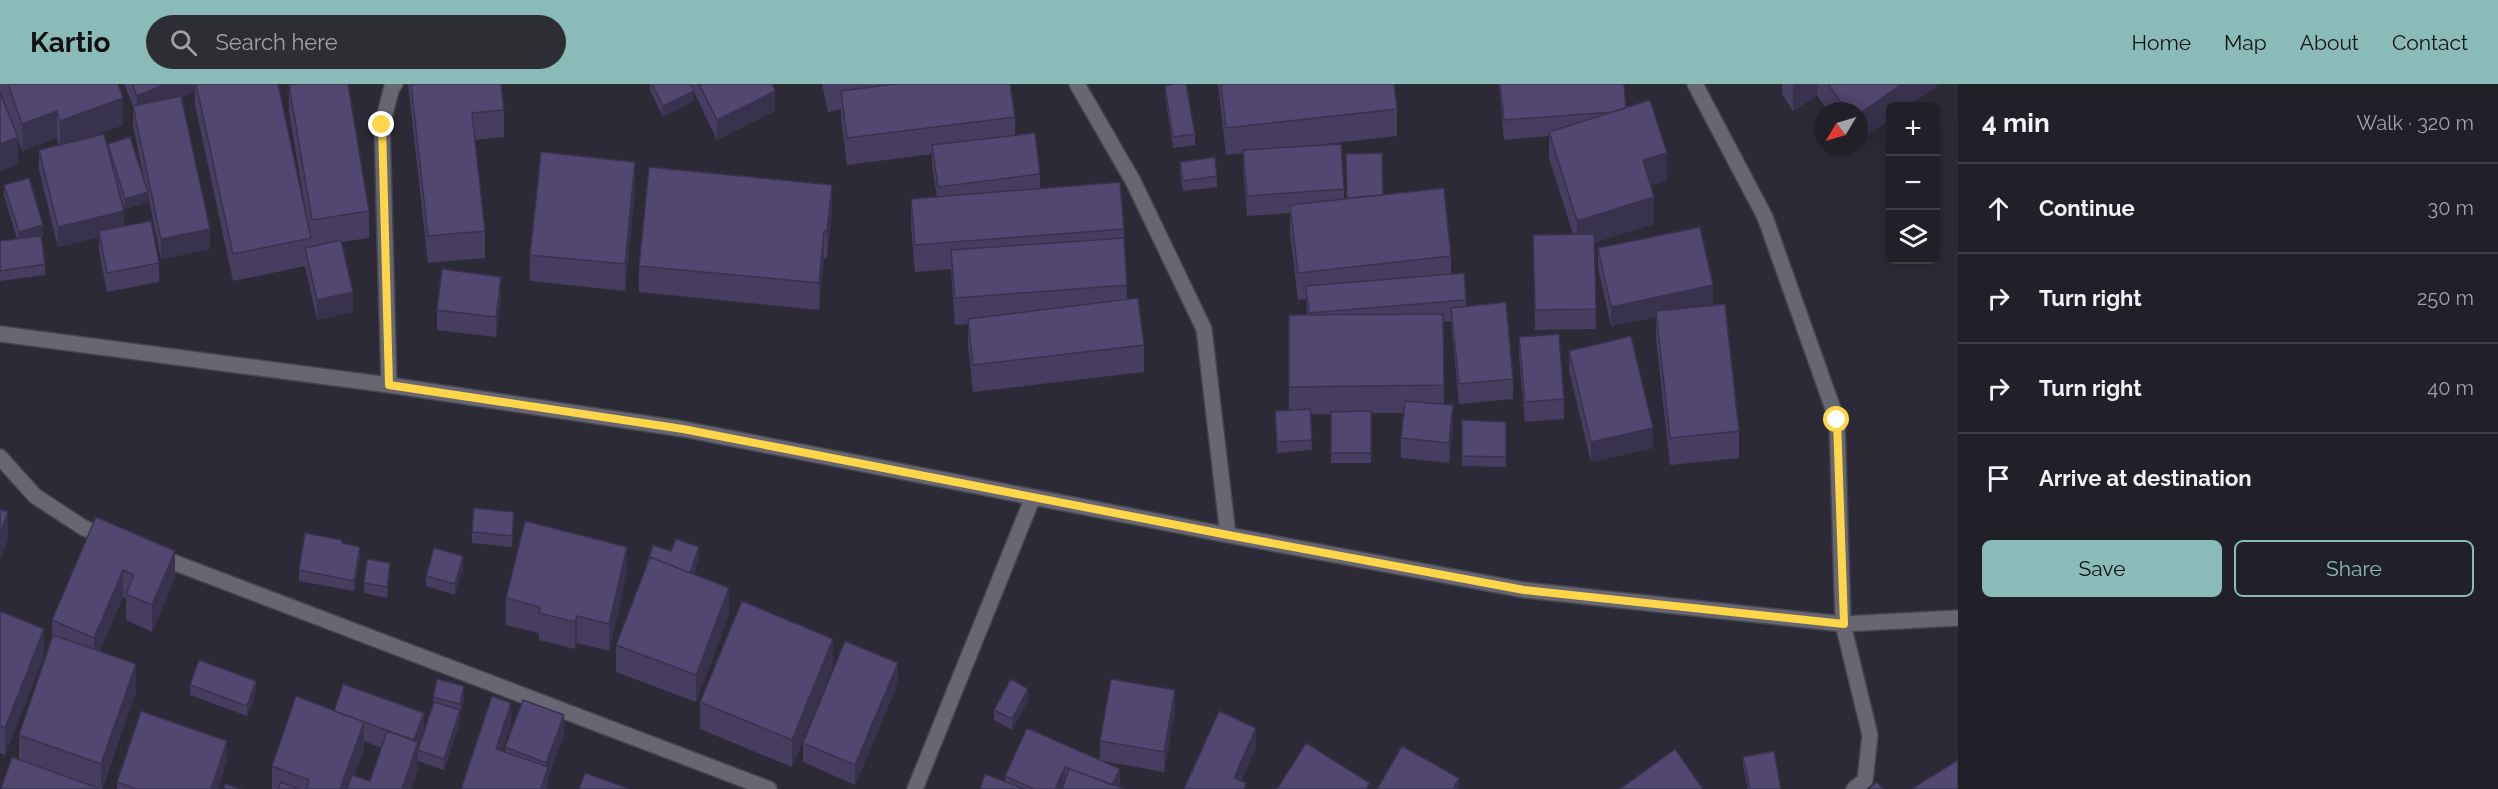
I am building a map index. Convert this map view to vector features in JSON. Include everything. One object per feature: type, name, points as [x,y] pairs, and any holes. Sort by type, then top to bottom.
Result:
[{"type":"street","points":[[389,385],[382,125],[392,87],[396,84]]},
{"type":"street","points":[[1077,84],[1133,180],[1204,329],[1228,535]]},
{"type":"street","points":[[1695,84],[1766,217],[1837,420],[1844,624],[1870,735],[1865,780],[1854,789]]},
{"type":"street","points":[[0,334],[389,385],[683,429],[1524,590],[1844,624],[1958,618]]},
{"type":"street","points":[[0,457],[35,496],[84,528],[117,541]]},
{"type":"street","points":[[915,789],[1033,497]]},
{"type":"street","points":[[140,549],[769,789]]},
{"type":"building","points":[[8,84],[118,84],[123,98],[60,121],[57,111],[22,124]]},
{"type":"building","points":[[132,84],[165,84],[137,96]]},
{"type":"building","points":[[196,84],[278,84],[311,238],[233,254]]},
{"type":"building","points":[[348,84],[369,211],[312,220],[289,85]]},
{"type":"building","points":[[411,84],[501,84],[504,110],[472,113],[485,231],[428,236]]},
{"type":"building","points":[[652,84],[690,84],[694,91],[663,106]]},
{"type":"building","points":[[699,84],[772,84],[775,91],[717,120]]},
{"type":"building","points":[[895,84],[1010,84],[1015,117],[847,138],[841,91]]},
{"type":"building","points":[[1186,84],[1195,134],[1173,137],[1165,86]]},
{"type":"building","points":[[1221,84],[1394,84],[1397,109],[1226,128]]},
{"type":"building","points":[[1500,84],[1624,84],[1626,108],[1613,112],[1504,120]]},
{"type":"building","points":[[1828,84],[1902,84],[1868,108],[1868,102],[1841,102]]},
{"type":"building","points":[[0,93],[18,137],[0,144]]},
{"type":"building","points":[[181,96],[210,229],[161,239],[133,106]]},
{"type":"building","points":[[1650,100],[1667,153],[1643,160],[1654,197],[1577,221],[1549,132]]},
{"type":"building","points":[[1035,133],[1040,174],[938,187],[932,145]]},
{"type":"building","points":[[104,134],[124,211],[58,227],[39,150]]},
{"type":"building","points":[[130,137],[148,192],[125,199],[108,144]]},
{"type":"building","points":[[1341,144],[1344,189],[1247,196],[1243,150]]},
{"type":"building","points":[[541,152],[635,162],[625,264],[530,255]]},
{"type":"building","points":[[1382,153],[1383,195],[1347,198],[1346,154]]},
{"type":"building","points":[[1215,157],[1217,176],[1183,181],[1180,162]]},
{"type":"building","points":[[649,167],[832,185],[827,231],[824,231],[819,283],[639,266]]},
{"type":"building","points":[[29,178],[43,225],[19,232],[4,185]]},
{"type":"building","points":[[1120,182],[1124,229],[915,245],[911,199]]},
{"type":"building","points":[[1444,188],[1451,256],[1298,273],[1290,205]]},
{"type":"building","points":[[151,221],[159,263],[107,273],[99,231]]},
{"type":"building","points":[[1700,227],[1713,285],[1611,307],[1598,248]]},
{"type":"building","points":[[1594,234],[1596,309],[1535,310],[1533,235]]},
{"type":"building","points":[[41,236],[45,264],[0,271],[0,241]]},
{"type":"building","points":[[1124,238],[1127,285],[955,298],[951,250]]},
{"type":"building","points":[[341,240],[353,292],[317,300],[305,248]]},
{"type":"building","points":[[442,269],[501,277],[496,317],[437,310]]},
{"type":"building","points":[[1464,273],[1466,300],[1309,313],[1306,286]]},
{"type":"building","points":[[1138,298],[1144,345],[973,365],[968,319]]},
{"type":"building","points":[[1506,302],[1513,379],[1459,384],[1451,308]]},
{"type":"building","points":[[1725,304],[1739,431],[1670,438],[1656,311]]},
{"type":"building","points":[[1443,314],[1444,385],[1289,387],[1289,315]]},
{"type":"building","points":[[1559,334],[1564,399],[1525,402],[1519,337]]},
{"type":"building","points":[[1631,336],[1653,428],[1591,442],[1569,351]]},
{"type":"building","points":[[1405,401],[1453,405],[1449,443],[1401,438]]},
{"type":"building","points":[[1310,409],[1312,440],[1277,442],[1275,411]]},
{"type":"building","points":[[1371,411],[1371,453],[1331,453],[1331,412]]},
{"type":"building","points":[[1462,420],[1506,422],[1506,457],[1462,456]]},
{"type":"building","points":[[474,508],[514,512],[512,536],[472,532]]},
{"type":"building","points":[[0,509],[8,512],[0,534]]},
{"type":"building","points":[[96,517],[175,551],[152,605],[126,594],[134,575],[123,570],[94,638],[52,620]]},
{"type":"building","points":[[525,521],[627,547],[609,624],[577,616],[575,622],[539,613],[540,607],[506,598]]},
{"type":"building","points":[[305,533],[342,540],[342,543],[360,547],[354,581],[299,570]]},
{"type":"building","points":[[676,539],[699,547],[690,573],[650,557],[646,566],[653,545],[671,551]]},
{"type":"building","points":[[434,548],[463,556],[455,584],[426,576]]},
{"type":"building","points":[[650,557],[729,588],[696,675],[616,645]]},
{"type":"building","points":[[367,559],[390,563],[387,587],[364,583]]},
{"type":"building","points":[[742,601],[833,639],[792,740],[700,702]]},
{"type":"building","points":[[0,611],[44,629],[5,728],[0,726]]},
{"type":"building","points":[[53,635],[136,664],[101,764],[19,735]]},
{"type":"building","points":[[845,641],[898,663],[855,765],[803,743]]},
{"type":"building","points":[[199,660],[256,681],[247,706],[190,685]]},
{"type":"building","points":[[437,679],[464,686],[460,704],[433,697]]},
{"type":"building","points":[[1011,679],[1028,689],[1012,719],[994,710]]},
{"type":"building","points":[[1111,679],[1175,690],[1164,752],[1100,741]]},
{"type":"building","points":[[343,684],[424,713],[414,740],[334,711]]},
{"type":"building","points":[[296,696],[364,722],[340,789],[306,789],[309,780],[272,766]]},
{"type":"building","points":[[492,696],[511,703],[496,749],[548,767],[541,789],[461,789]]},
{"type":"building","points":[[523,700],[564,715],[546,763],[505,747]]},
{"type":"building","points":[[434,702],[460,710],[444,759],[418,750]]},
{"type":"building","points":[[141,711],[227,741],[211,789],[136,789],[117,782]]},
{"type":"building","points":[[1219,711],[1256,728],[1234,778],[1246,783],[1244,789],[1184,789]]},
{"type":"building","points":[[1027,728],[1120,769],[1112,785],[1065,767],[1055,789],[1034,789],[1005,776]]},
{"type":"building","points":[[387,731],[418,742],[402,789],[347,789],[352,775],[370,781]]},
{"type":"building","points":[[1306,743],[1370,783],[1366,789],[1277,789]]},
{"type":"building","points":[[1402,746],[1459,778],[1453,789],[1377,789]]},
{"type":"building","points":[[1675,749],[1703,789],[1620,789]]},
{"type":"building","points":[[1774,751],[1781,789],[1750,789],[1743,757]]},
{"type":"building","points":[[12,757],[98,788],[1,789]]},
{"type":"building","points":[[1958,760],[1958,789],[1913,789],[1913,788]]},
{"type":"building","points":[[1069,769],[1125,789],[1062,789]]},
{"type":"building","points":[[585,773],[630,789],[579,789]]},
{"type":"building","points":[[985,774],[1024,789],[980,789]]},
{"type":"building","points":[[280,782],[299,789],[278,789]]},
{"type":"building","points":[[1877,782],[1883,789],[1868,789]]},
{"type":"building","points":[[225,784],[241,789],[224,789]]},
{"type":"route","points":[[382,125],[389,385],[683,429],[1524,590],[1844,624],[1837,420]]}]
